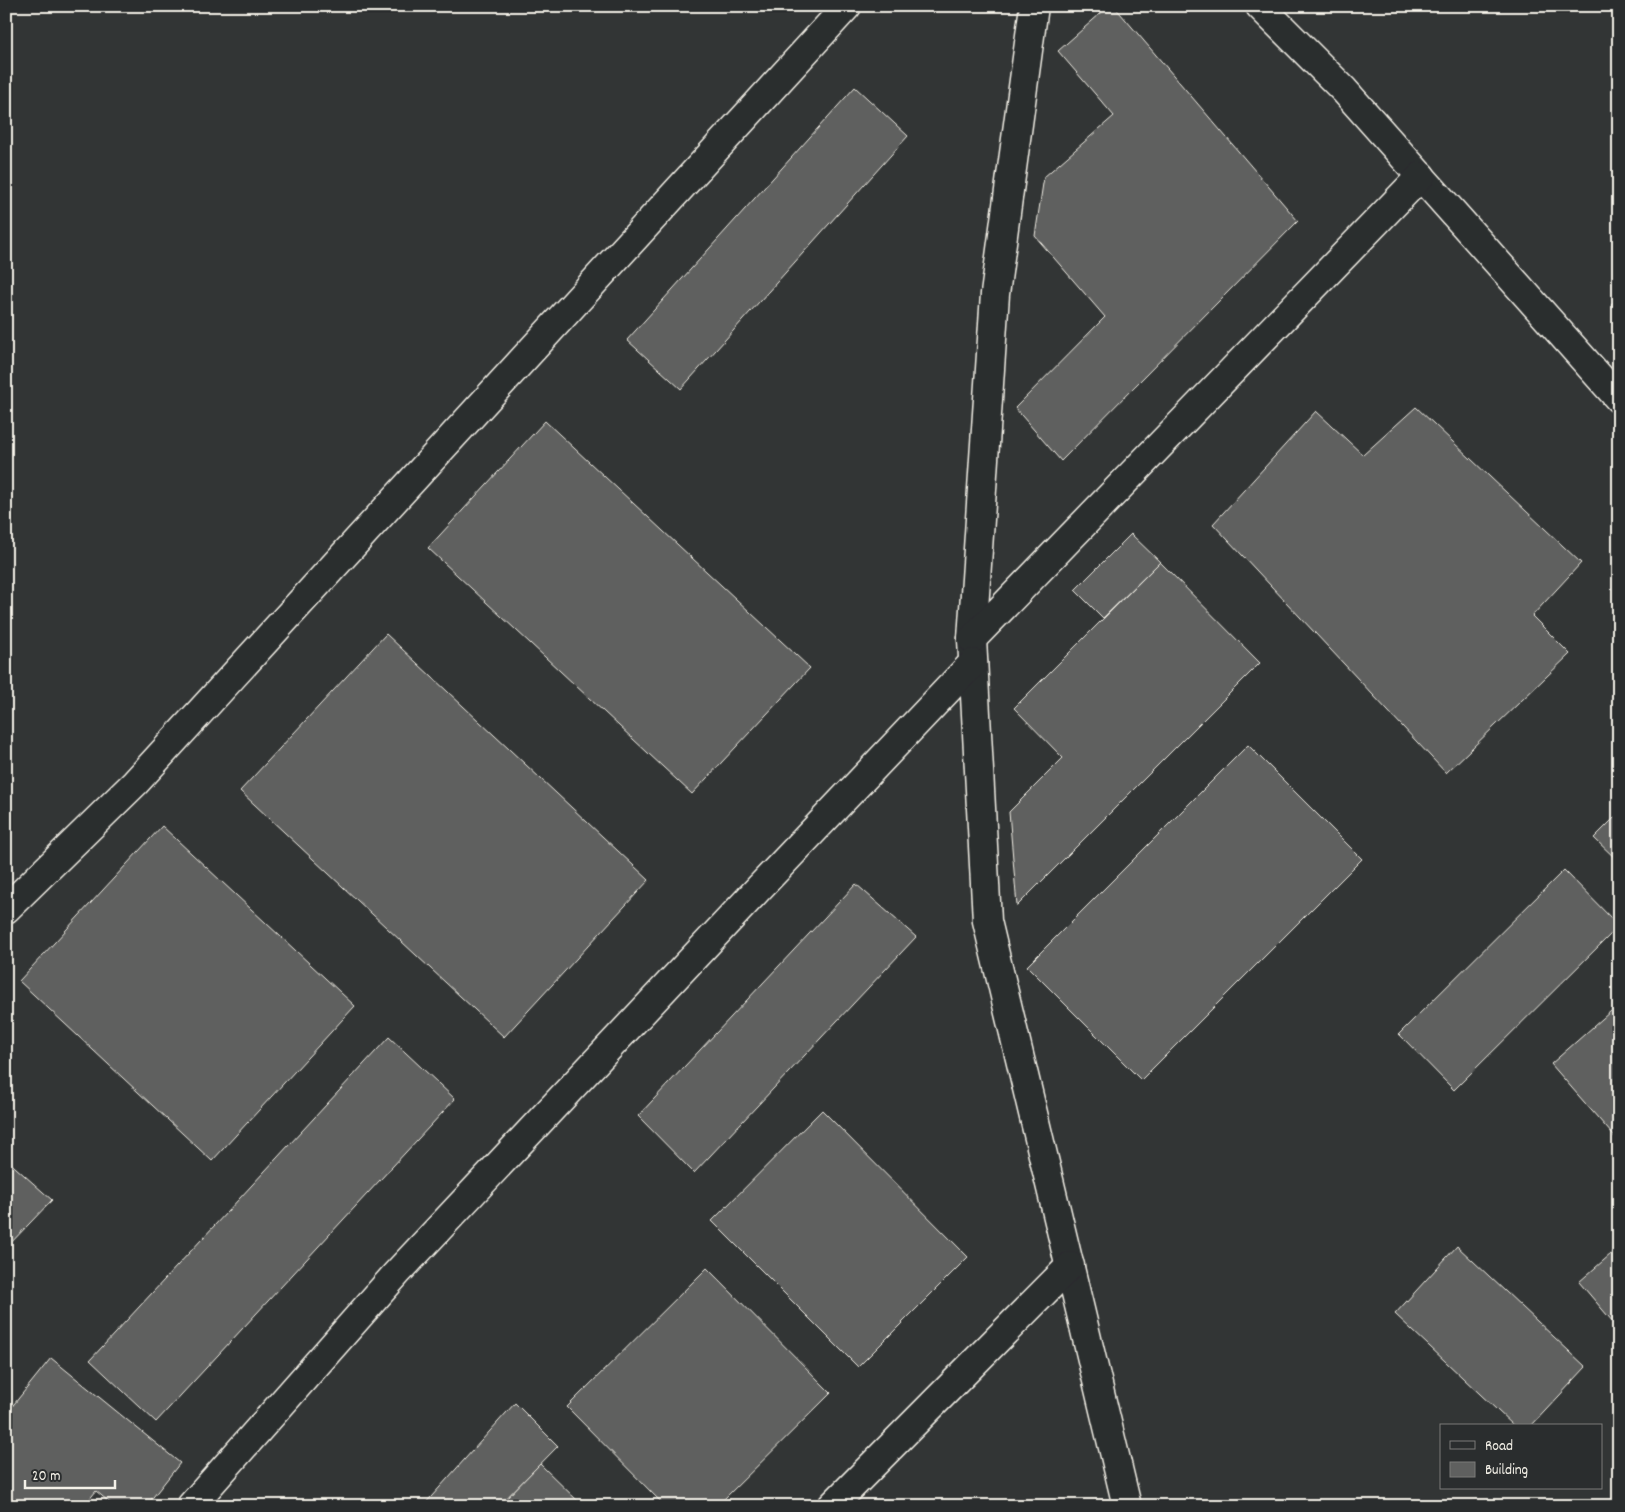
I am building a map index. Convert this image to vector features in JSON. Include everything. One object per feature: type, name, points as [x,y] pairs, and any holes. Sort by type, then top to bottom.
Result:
[{"type":"street","points":[[6,909],[135,783],[847,6]]},
{"type":"street","points":[[1034,6],[995,294],[972,651],[987,921],[1128,1506]]},
{"type":"street","points":[[1260,6],[1344,90],[1619,399]]},
{"type":"street","points":[[191,1506],[397,1273],[746,901],[972,651],[1421,176]]},
{"type":"street","points":[[832,1506],[1070,1266]]},
{"type":"building","points":[[1109,6],[1114,6],[1298,221],[1061,461],[1015,408],[1105,317],[1035,236],[1044,177],[1114,116],[1058,51]]},
{"type":"building","points":[[855,87],[908,136],[681,389],[627,340]]},
{"type":"building","points":[[1619,298],[1619,312],[1611,304]]},
{"type":"building","points":[[1416,407],[1581,563],[1532,616],[1570,654],[1446,773],[1213,524],[1316,411],[1363,455]]},
{"type":"building","points":[[545,421],[810,668],[692,794],[428,548]]},
{"type":"building","points":[[1131,534],[1160,562],[1103,618],[1075,590]]},
{"type":"building","points":[[1160,562],[1260,663],[1017,906],[1009,812],[1063,758],[1014,708]]},
{"type":"building","points":[[386,634],[649,880],[504,1037],[240,791]]},
{"type":"building","points":[[1248,745],[1362,859],[1141,1080],[1027,966]]},
{"type":"building","points":[[1619,813],[1619,862],[1594,838]]},
{"type":"building","points":[[162,826],[355,1006],[212,1161],[19,981]]},
{"type":"building","points":[[1564,870],[1619,926],[1454,1090],[1399,1034]]},
{"type":"building","points":[[856,884],[916,937],[694,1173],[638,1116]]},
{"type":"building","points":[[1619,1004],[1619,1142],[1551,1064]]},
{"type":"building","points":[[389,1037],[455,1099],[156,1422],[90,1360]]},
{"type":"building","points":[[822,1110],[968,1257],[858,1367],[712,1221]]},
{"type":"building","points":[[6,1159],[52,1200],[6,1248]]},
{"type":"building","points":[[1457,1246],[1586,1367],[1533,1424],[1512,1424],[1395,1314]]},
{"type":"building","points":[[1619,1247],[1619,1329],[1579,1282]]},
{"type":"building","points":[[707,1268],[831,1393],[717,1506],[665,1506],[567,1407]]},
{"type":"building","points":[[51,1358],[180,1463],[146,1506],[114,1506],[96,1491],[84,1506],[6,1506],[6,1414]]},
{"type":"building","points":[[515,1403],[558,1446],[499,1506],[423,1506]]},
{"type":"building","points":[[540,1464],[583,1506],[499,1506]]}]
